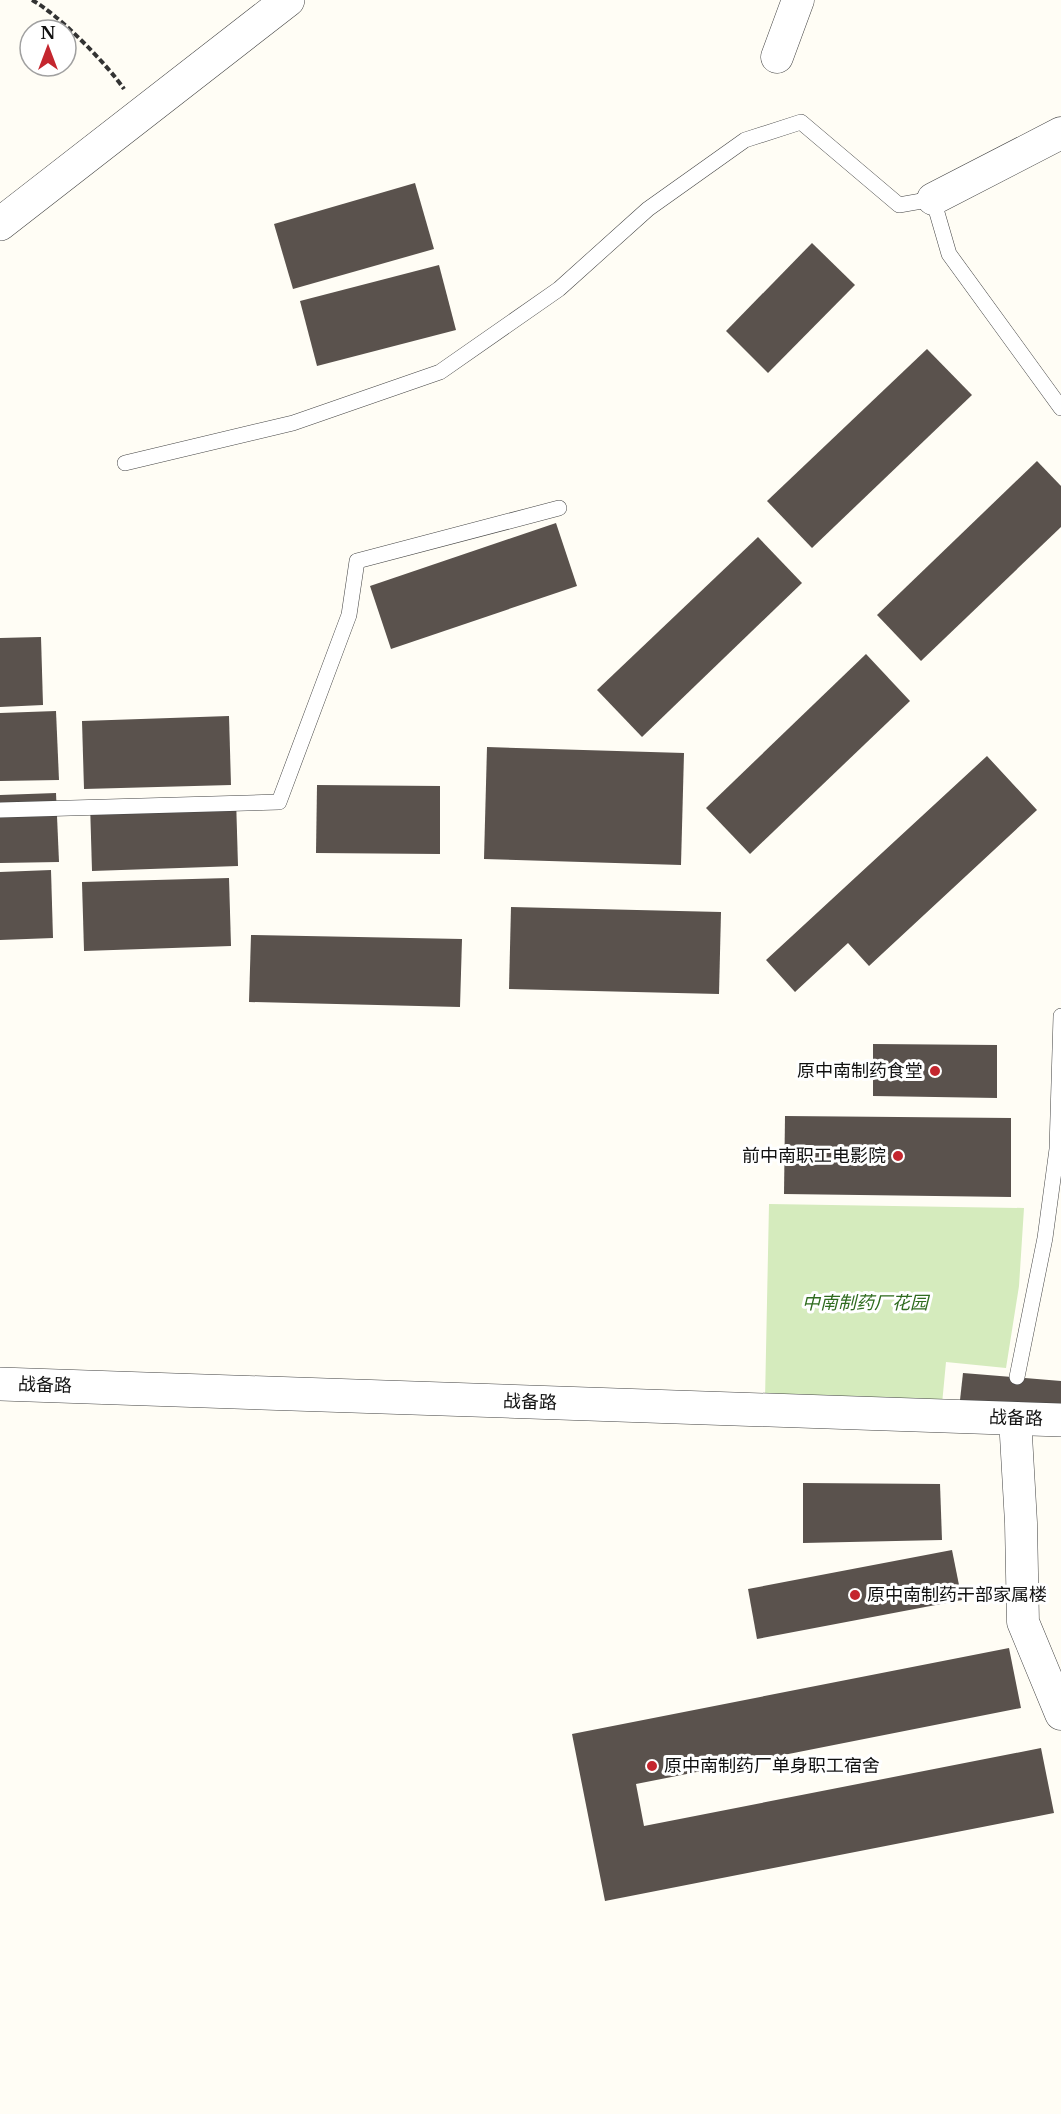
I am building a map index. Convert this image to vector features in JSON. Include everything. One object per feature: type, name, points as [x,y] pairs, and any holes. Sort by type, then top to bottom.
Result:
[{"type":"street","points":[[0,224],[288,0]]},
{"type":"street","points":[[777,57],[798,0]]},
{"type":"street","points":[[933,199],[1061,133]]},
{"type":"street","name":"战备路","points":[[0,1384],[1015,1411],[1061,1420]]},
{"type":"street","points":[[1015,1411],[1023,1622],[1061,1714]]},
{"type":"lane","points":[[125,463],[292,423],[440,372],[559,290],[648,209],[745,140],[801,122],[899,205],[933,199],[949,254],[1061,408]]},
{"type":"lane","points":[[0,810],[279,802],[349,615],[357,561],[559,508]]},
{"type":"lane","points":[[1017,1377],[1045,1238],[1059,1149],[1061,1016]]},
{"type":"path","points":[[32,0],[45,7],[85,46],[118,80],[142,113]]},
{"type":"green space","name":"中南制药厂花园","points":[[769,1204],[1024,1208],[1019,1286],[1006,1368],[946,1362],[942,1404],[765,1400]]},
{"type":"building","points":[[415,183],[434,249],[293,289],[274,224]]},
{"type":"building","points":[[812,243],[855,285],[768,373],[726,331]]},
{"type":"building","points":[[439,265],[456,330],[317,366],[300,301]]},
{"type":"building","points":[[927,349],[972,395],[812,548],[767,501]]},
{"type":"building","points":[[1037,461],[1061,486],[1061,527],[921,661],[877,615]]},
{"type":"building","points":[[556,523],[577,586],[391,649],[370,586]]},
{"type":"building","points":[[758,537],[802,583],[642,737],[597,690]]},
{"type":"building","points":[[41,637],[43,705],[0,707],[0,638]]},
{"type":"building","points":[[866,654],[910,701],[750,854],[706,808]]},
{"type":"building","points":[[56,711],[59,780],[0,781],[0,713]]},
{"type":"building","points":[[229,716],[231,785],[84,789],[82,721]]},
{"type":"building","points":[[487,747],[684,753],[681,865],[484,859]]},
{"type":"building","points":[[987,756],[1037,810],[869,966],[848,943],[795,992],[766,960]]},
{"type":"building","points":[[317,785],[440,786],[440,854],[316,853]]},
{"type":"building","points":[[56,793],[59,862],[0,863],[0,795]]},
{"type":"building","points":[[236,798],[238,866],[92,871],[90,803]]},
{"type":"building","points":[[51,870],[53,938],[0,940],[0,872]]},
{"type":"building","points":[[229,878],[231,946],[84,951],[82,882]]},
{"type":"building","points":[[511,907],[721,912],[719,994],[509,989]]},
{"type":"building","points":[[251,935],[462,939],[460,1007],[249,1002]]},
{"type":"building","name":"原中南制药食堂","points":[[873,1044],[997,1045],[997,1098],[873,1096]]},
{"type":"building","name":"前中南职工电影院","points":[[785,1116],[1011,1118],[1011,1197],[784,1194]]},
{"type":"building","points":[[963,1373],[1061,1381],[1061,1408],[960,1400]]},
{"type":"building","points":[[803,1483],[940,1484],[942,1540],[803,1543]]},
{"type":"building","name":"原中南制药干部家属楼","points":[[952,1550],[962,1600],[757,1639],[748,1589]]},
{"type":"building","name":"原中南制药厂单身职工宿舍","points":[[1009,1648],[1021,1708],[636,1784],[644,1826],[1041,1748],[1054,1813],[605,1901],[572,1734]]},
{"type":"place","name":"原中南制药食堂","points":[[935,1071]]},
{"type":"place","name":"前中南职工电影院","points":[[898,1156]]},
{"type":"place","name":"原中南制药干部家属楼","points":[[855,1595]]},
{"type":"place","name":"原中南制药厂单身职工宿舍","points":[[652,1766]]}]
